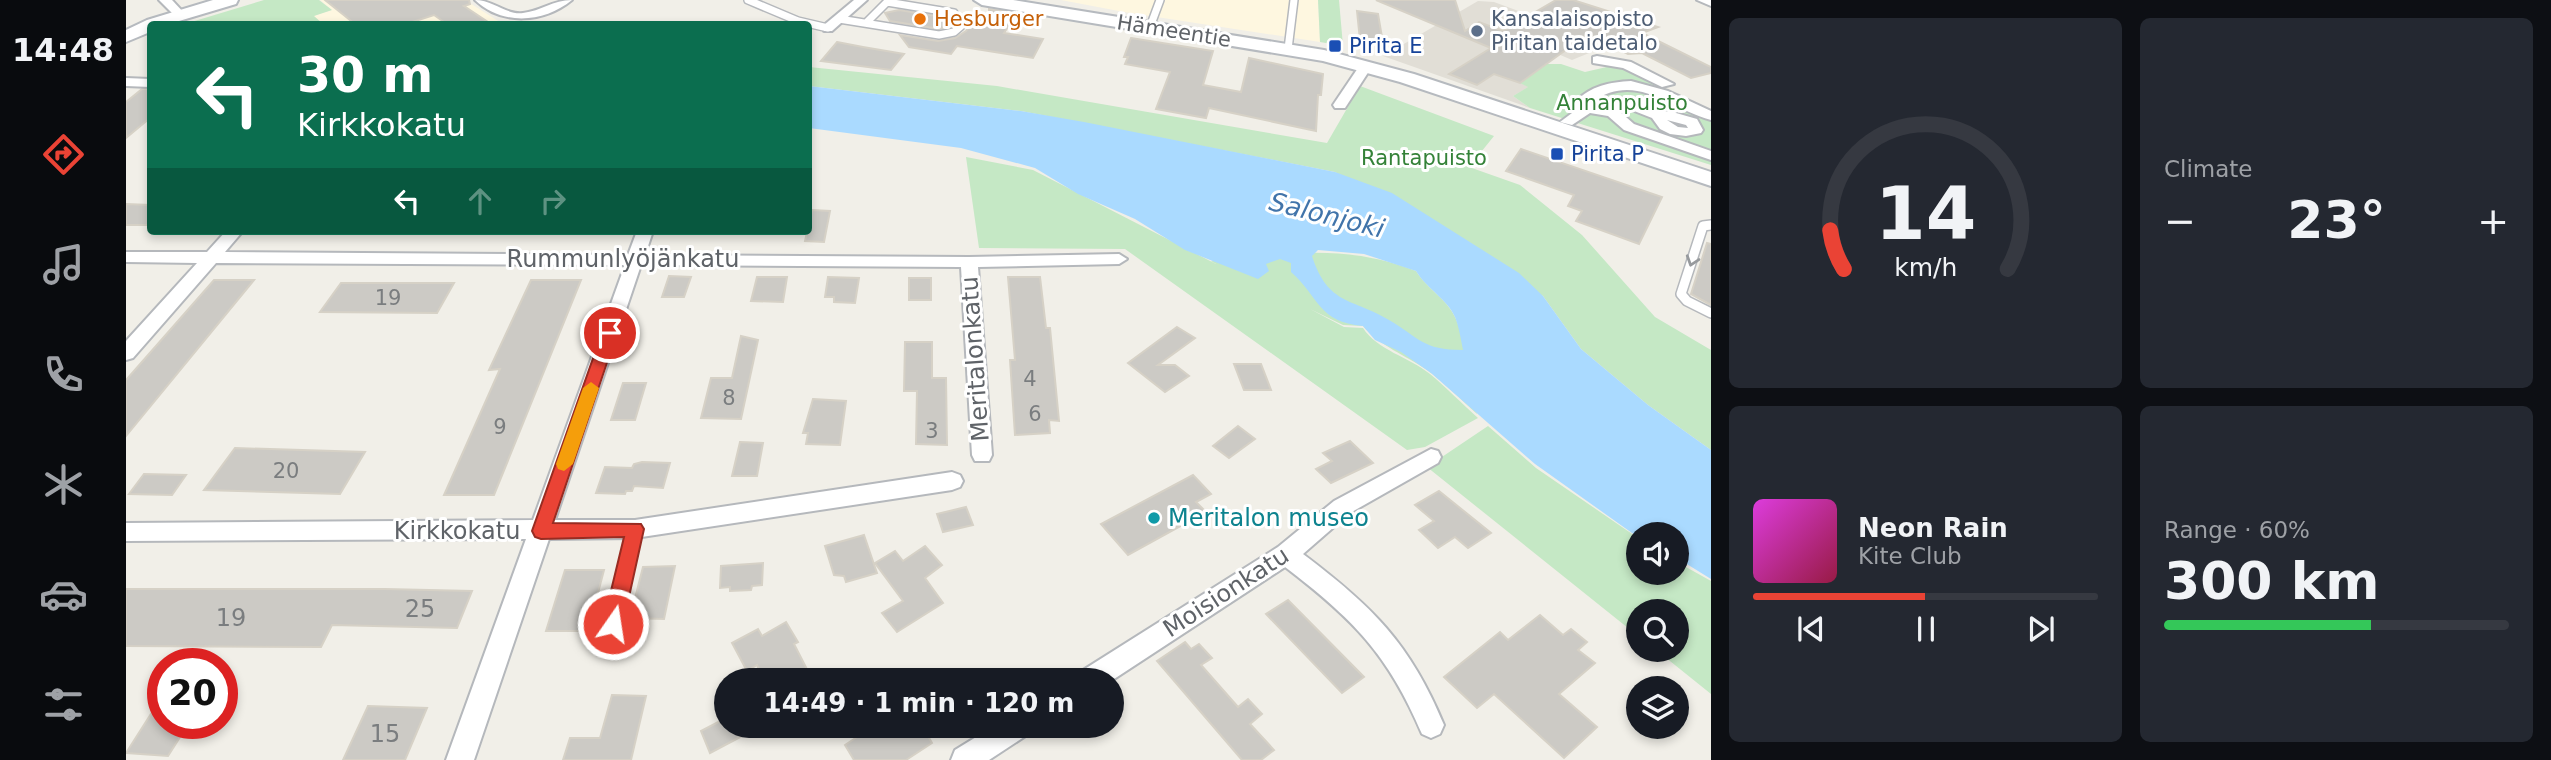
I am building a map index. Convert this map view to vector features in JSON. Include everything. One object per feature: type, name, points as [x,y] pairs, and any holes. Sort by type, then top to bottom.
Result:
[{"type":"main road","points":[[157,21],[172,10],[230,0]]},
{"type":"main road","name":"Hämeentie","points":[[982,0],[1287,49],[1407,78],[1711,180]]},
{"type":"main road","points":[[126,37],[147,27]]},
{"type":"main road","name":"Hämeentie","points":[[1365,68],[1398,87],[1711,192]]},
{"type":"street","points":[[481,0],[501,14],[520,18],[566,0]]},
{"type":"street","points":[[828,28],[862,0]]},
{"type":"street","points":[[1703,0],[1711,3]]},
{"type":"street","points":[[1597,60],[1626,65],[1711,107]]},
{"type":"street","points":[[1340,105],[1365,68]]},
{"type":"street","points":[[126,82],[147,83]]},
{"type":"street","points":[[1588,108],[1583,101],[1602,89],[1616,85],[1639,85],[1711,116]]},
{"type":"street","points":[[1615,107],[1638,90],[1639,85]]},
{"type":"street","points":[[1615,107],[1629,127],[1670,135],[1711,156]]},
{"type":"street","points":[[1567,122],[1588,108],[1615,107],[1660,117],[1687,119],[1695,125],[1696,130]]},
{"type":"street","points":[[1660,117],[1661,124],[1670,135]]},
{"type":"street","points":[[1670,135],[1696,130],[1711,136]]},
{"type":"street","points":[[126,353],[231,235]]},
{"type":"street","points":[[460,760],[644,235]]},
{"type":"street","name":"Rummunlyöjänkatu","points":[[126,257],[969,262],[1119,259]]},
{"type":"street","name":"Meritalonkatu","points":[[969,262],[982,456]]},
{"type":"street","name":"Moisionkatu","points":[[1109,668],[1286,554],[1342,507],[1431,457]]},
{"type":"street","name":"Kirkkokatu","points":[[126,532],[635,529],[952,481]]},
{"type":"street","points":[[1286,554],[1350,603],[1389,643],[1415,684],[1431,725]]},
{"type":"street","points":[[965,760],[999,738]]},
{"type":"lane","points":[[748,0],[796,21]]},
{"type":"lane","points":[[1287,49],[1294,0]]},
{"type":"lane","points":[[839,19],[939,35],[954,32],[961,26],[954,13],[887,2],[866,23]]},
{"type":"lane","points":[[1150,27],[1158,4]]},
{"type":"lane","points":[[812,25],[828,28]]},
{"type":"lane","points":[[1711,225],[1703,226],[1681,294],[1687,301],[1711,313]]},
{"type":"lane","points":[[613,624],[635,529]]},
{"type":"shaded area","points":[[320,0],[465,0],[498,21],[319,21],[313,16],[332,10]]},
{"type":"shaded area","points":[[1061,0],[1318,0],[1320,42],[1124,12]]},
{"type":"shaded area","points":[[1478,1],[1494,2],[1594,39],[1586,46],[1594,51],[1572,60],[1558,54],[1521,83],[1529,87],[1513,96],[1530,108],[1383,56]]},
{"type":"green space","points":[[264,0],[319,0],[332,10],[314,16],[320,21],[195,21]]},
{"type":"green space","points":[[1318,0],[1339,0],[1343,46],[1320,42]]},
{"type":"green space","name":"Annanpuisto","points":[[1547,64],[1561,64],[1585,72],[1611,66],[1633,72],[1711,111],[1711,165],[1530,108],[1513,96],[1528,87],[1520,83]]},
{"type":"green space","name":"Rantapuisto","points":[[812,67],[997,86],[1327,143],[1360,86],[1494,136],[1469,167],[1520,185],[1582,235],[1655,317],[1711,350],[1711,450],[1648,405],[1581,349],[1543,296],[1335,172],[1021,111],[812,86]]},
{"type":"green space","points":[[966,157],[1033,170],[1216,264],[1211,261],[1315,253],[1364,257],[1416,271],[1447,304],[1455,317],[1465,351],[1477,414],[1434,375],[1385,345],[1363,326],[1343,325],[1310,309],[1344,327],[1363,328],[1376,342],[1430,374],[1478,418],[1425,447],[1407,450],[1125,249],[979,248]]},
{"type":"green space","points":[[1488,426],[1536,468],[1626,530],[1626,585],[1689,585],[1689,569],[1711,581],[1711,694],[1671,662],[1689,662],[1689,599],[1626,599],[1626,626],[1427,467]]},
{"type":"water","name":"Salonjoki","points":[[812,86],[1021,111],[1084,122],[1335,172],[1392,193],[1519,273],[1543,296],[1581,349],[1648,405],[1711,450],[1711,579],[1689,565],[1689,522],[1626,522],[1626,529],[1535,464],[1431,373],[1401,352],[1375,340],[1363,326],[1348,324],[1328,314],[1291,272],[1291,263],[1280,259],[1266,264],[1269,271],[1258,279],[1185,250],[1135,219],[1078,194],[1035,168],[961,148],[812,128]],"holes":[[[1318,250],[1364,254],[1416,271],[1455,317],[1463,350],[1438,348],[1422,342],[1376,313],[1343,298],[1326,284],[1312,256]]]},
{"type":"building","points":[[325,0],[469,0],[470,4],[464,6],[486,21],[443,21],[434,15],[415,21],[351,21]]},
{"type":"building","points":[[1376,0],[1455,0],[1465,31],[1479,22],[1503,31],[1556,0],[1573,0],[1658,27],[1642,33],[1711,67],[1711,73],[1691,78],[1642,53],[1628,54],[1588,34],[1520,83],[1494,74],[1477,85],[1449,74],[1491,48]]},
{"type":"building","points":[[989,9],[1017,13],[1004,33],[1043,39],[1033,58],[957,46],[951,54],[909,47],[900,35],[938,41],[955,38],[966,31],[977,15],[989,17]]},
{"type":"building","name":"Hesburger","points":[[899,10],[949,18],[953,25],[939,29],[890,21],[885,13]]},
{"type":"building","points":[[1357,11],[1378,14],[1383,43],[1360,40]]},
{"type":"building","points":[[1131,38],[1213,51],[1203,85],[1241,92],[1249,58],[1323,74],[1321,95],[1318,95],[1316,131],[1209,108],[1206,118],[1156,109],[1170,72],[1125,64],[1128,57],[1124,57]]},
{"type":"building","points":[[837,42],[904,54],[891,70],[821,61]]},
{"type":"building","points":[[142,89],[147,89],[147,120],[126,138],[126,102]]},
{"type":"building","points":[[1521,149],[1662,197],[1639,244],[1576,221],[1582,211],[1568,206],[1574,195],[1506,171]]},
{"type":"building","points":[[126,204],[147,205],[147,225],[126,225]]},
{"type":"building","points":[[812,210],[830,211],[824,242],[805,241],[806,235],[812,235]]},
{"type":"building","points":[[1707,243],[1711,244],[1711,305],[1691,294]]},
{"type":"building","points":[[669,276],[691,277],[684,297],[662,297]]},
{"type":"building","points":[[757,277],[787,277],[783,302],[751,301]]},
{"type":"building","points":[[828,277],[859,278],[855,303],[834,302],[834,297],[825,297]]},
{"type":"building","points":[[1008,277],[1040,277],[1046,328],[1050,328],[1059,421],[1049,420],[1050,433],[1015,435],[1010,360],[1015,360]]},
{"type":"building","points":[[909,278],[931,278],[931,300],[909,300]]},
{"type":"building","points":[[214,280],[254,280],[126,436],[126,380]]},
{"type":"building","points":[[531,280],[581,280],[494,495],[444,495],[500,369],[489,370]]},
{"type":"building","points":[[341,283],[454,283],[437,313],[320,312]]},
{"type":"building","points":[[1177,327],[1195,338],[1158,365],[1175,365],[1189,376],[1165,392],[1128,363]]},
{"type":"building","points":[[741,336],[758,340],[741,419],[701,418],[711,378],[732,378]]},
{"type":"building","points":[[905,342],[932,342],[932,378],[946,378],[947,445],[916,444],[917,391],[904,391]]},
{"type":"building","points":[[1234,364],[1261,364],[1271,390],[1244,390]]},
{"type":"building","points":[[623,383],[646,383],[635,420],[611,420]]},
{"type":"building","points":[[813,399],[846,401],[840,445],[806,444],[808,433],[803,433]]},
{"type":"building","points":[[1238,426],[1255,439],[1229,458],[1213,446]]},
{"type":"building","points":[[1350,441],[1373,463],[1331,483],[1316,469],[1332,461],[1323,453]]},
{"type":"building","points":[[740,442],[763,443],[757,476],[732,476]]},
{"type":"building","points":[[235,448],[365,452],[340,494],[204,490]]},
{"type":"building","points":[[670,463],[663,488],[634,486],[632,491],[626,491],[625,494],[596,493],[605,467],[632,468],[634,464]]},
{"type":"building","points":[[144,474],[186,475],[172,495],[129,494]]},
{"type":"building","name":"Meritalon museo","points":[[1193,475],[1211,494],[1196,502],[1206,512],[1128,555],[1101,524]]},
{"type":"building","points":[[1439,491],[1491,533],[1468,548],[1455,537],[1438,548],[1419,530],[1434,521],[1415,505]]},
{"type":"building","points":[[966,507],[973,525],[943,532],[937,514]]},
{"type":"building","points":[[864,535],[877,573],[846,582],[844,576],[834,575],[825,546]]},
{"type":"building","points":[[925,546],[942,565],[925,578],[943,603],[897,632],[882,613],[903,601],[875,563],[895,551],[903,561]]},
{"type":"building","points":[[763,563],[762,585],[752,586],[751,590],[730,591],[730,587],[720,588],[721,566]]},
{"type":"building","points":[[675,566],[664,619],[630,618],[643,567]]},
{"type":"building","points":[[565,570],[604,570],[588,631],[546,631]]},
{"type":"building","points":[[126,589],[472,591],[457,628],[332,625],[321,647],[126,646]]},
{"type":"building","points":[[1288,600],[1364,677],[1342,693],[1266,614]]},
{"type":"building","points":[[1540,615],[1563,635],[1571,629],[1587,642],[1578,650],[1595,663],[1559,694],[1597,727],[1564,758],[1494,694],[1477,708],[1444,677],[1500,632],[1508,640]]},
{"type":"building","points":[[786,622],[798,642],[794,644],[806,668],[758,668],[757,665],[745,668],[732,643],[758,629],[762,636]]},
{"type":"building","points":[[1185,642],[1191,649],[1199,644],[1212,658],[1201,665],[1238,707],[1248,699],[1262,714],[1250,724],[1274,750],[1261,760],[1242,760],[1157,661]]},
{"type":"building","points":[[612,695],[646,696],[631,760],[563,760],[570,738],[600,738]]},
{"type":"building","points":[[368,706],[427,708],[405,760],[343,760]]},
{"type":"building","points":[[147,720],[147,739],[179,739],[168,756],[126,753]]},
{"type":"building","points":[[714,724],[714,738],[738,738],[710,753],[701,731]]},
{"type":"building","points":[[856,738],[929,738],[932,743],[906,760],[854,760],[845,745]]},
{"type":"slow traffic","points":[[564,464],[591,388]]},
{"type":"place","name":"Hesburger","points":[[920,19]]},
{"type":"place","name":"Kansalaisopisto Piritan taidetalo","points":[[1477,31]]},
{"type":"place","name":"Pirita E","points":[[1335,46]]},
{"type":"place","name":"Pirita P","points":[[1557,154]]},
{"type":"place","name":"Meritalon museo","points":[[1154,518]]},
{"type":"route","points":[[610,333],[541,531],[635,529],[613,624]]}]
